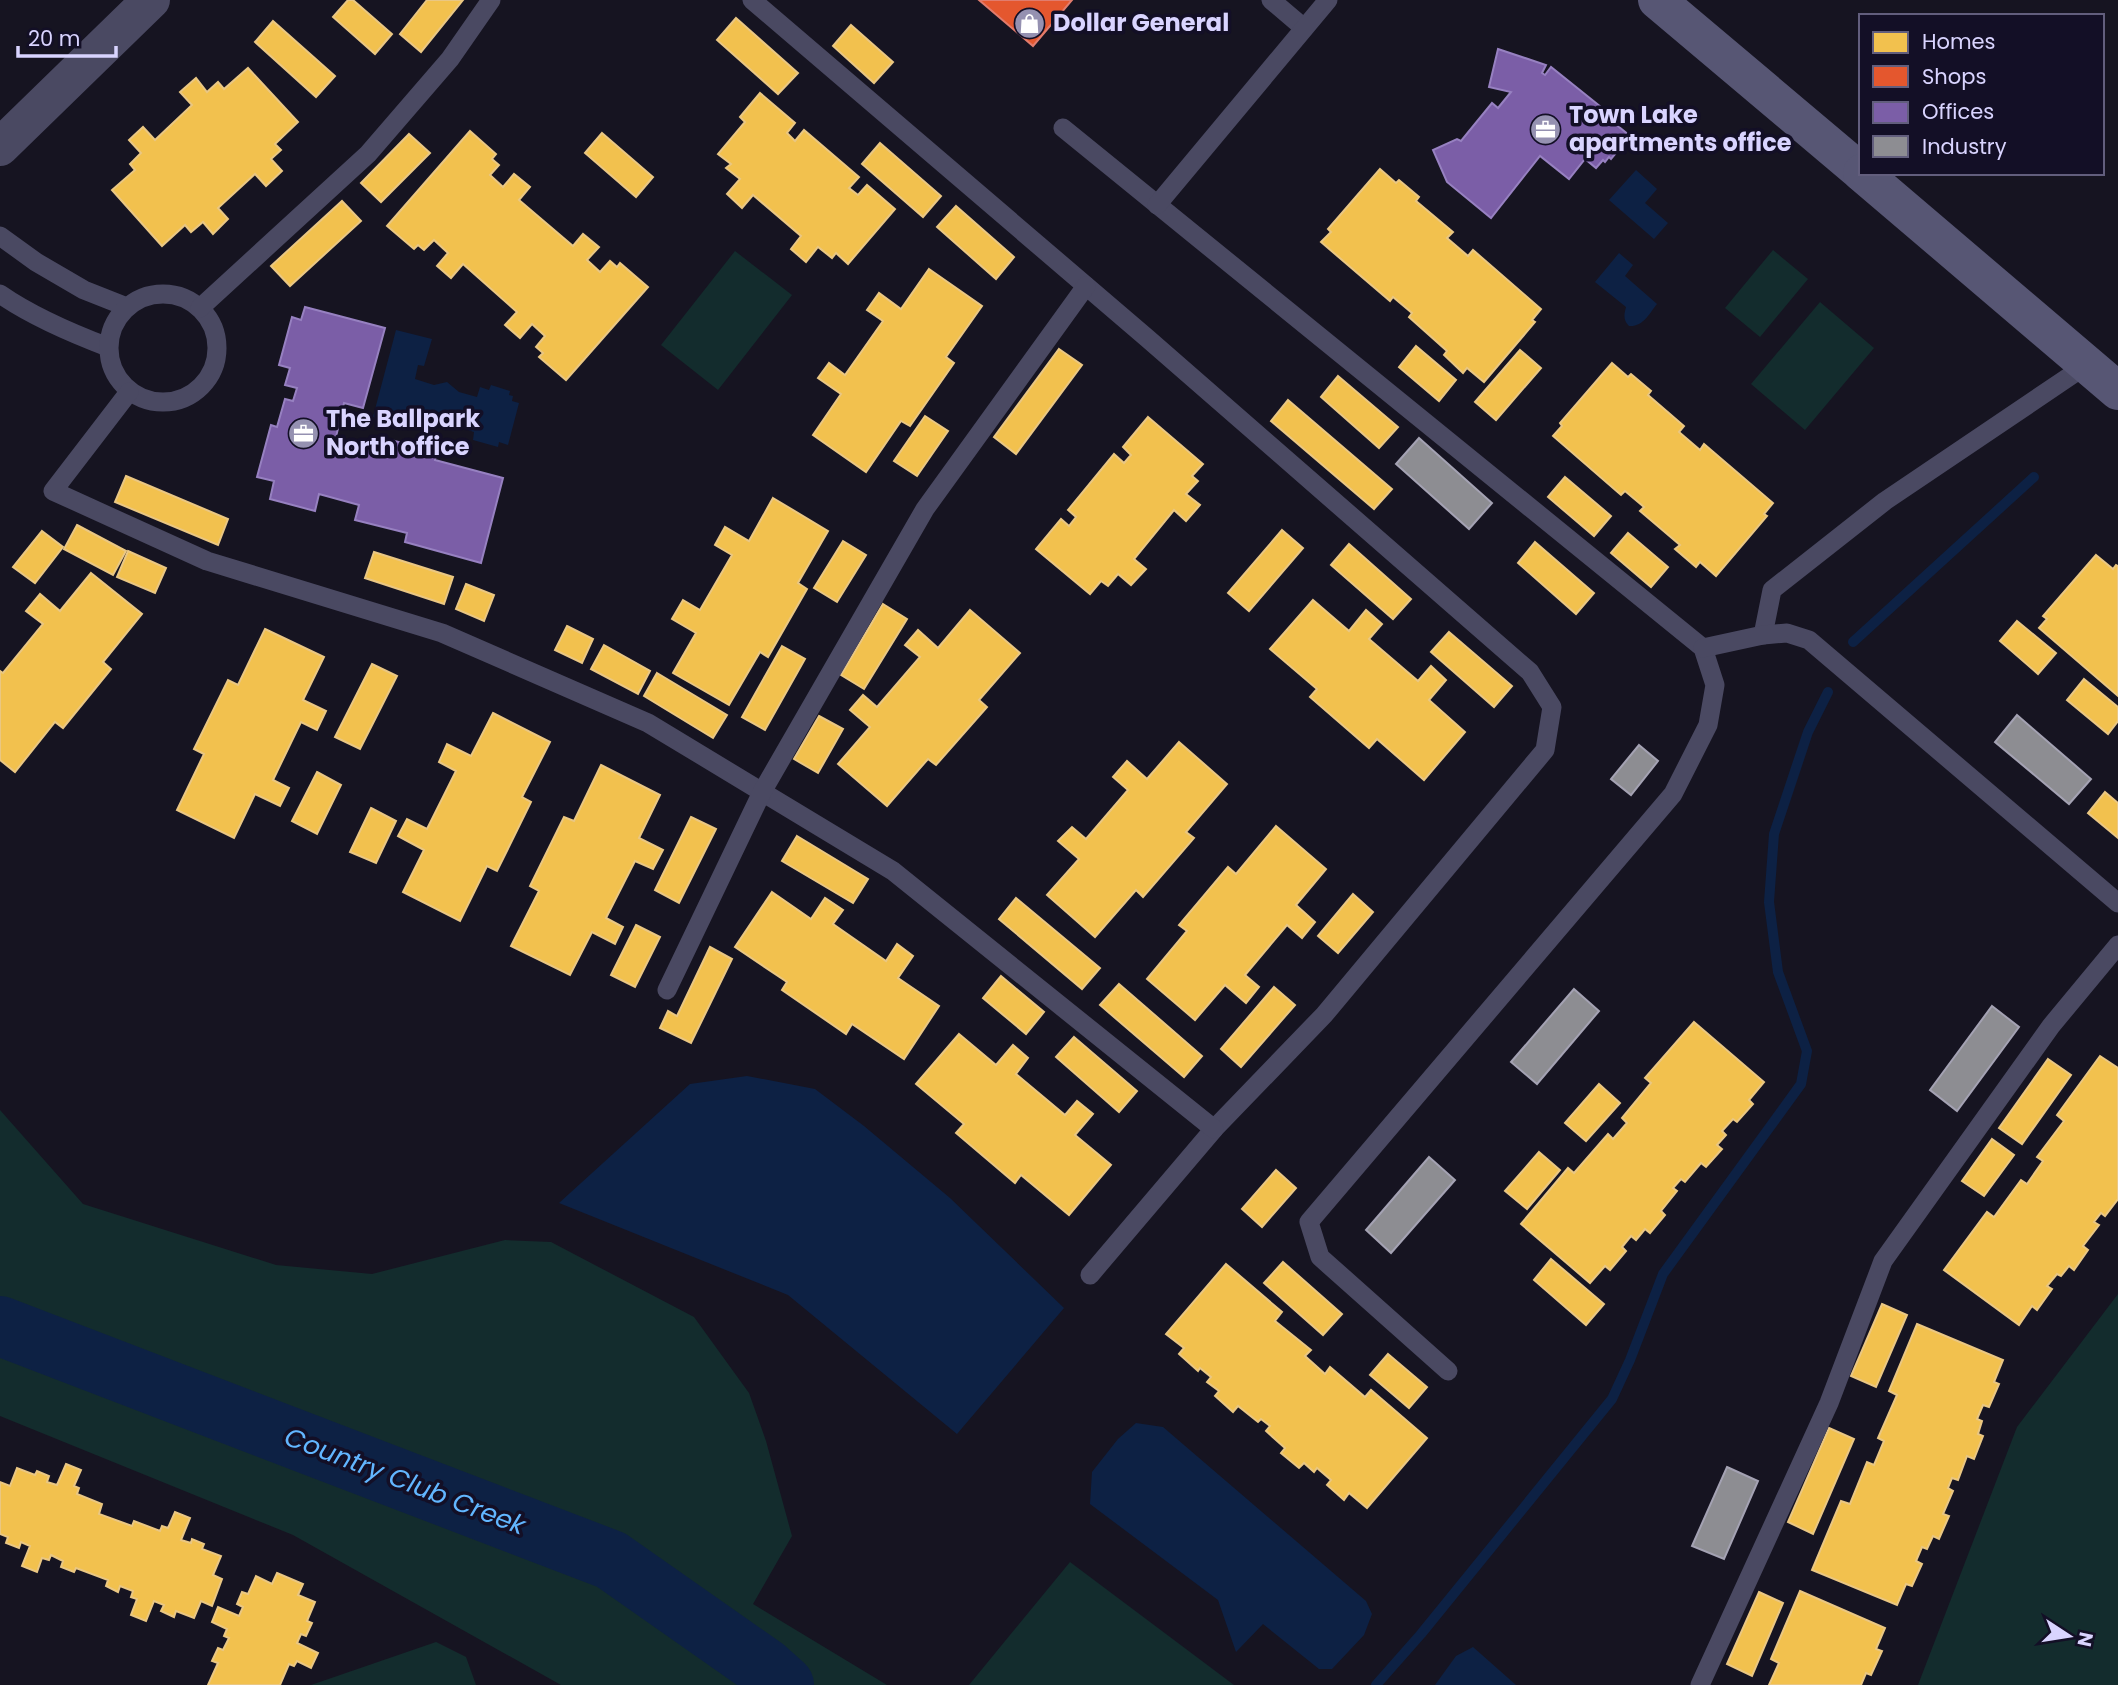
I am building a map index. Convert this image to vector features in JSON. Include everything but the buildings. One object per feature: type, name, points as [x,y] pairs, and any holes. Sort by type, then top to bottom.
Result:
[{"type":"main road","points":[[1657,0],[1859,171]]},
{"type":"main road","points":[[1863,175],[2118,391]]},
{"type":"street","points":[[0,147],[151,0]]},
{"type":"lane","points":[[200,308],[368,154],[450,59],[491,0]]},
{"type":"lane","points":[[752,0],[1086,286],[1530,673],[1552,707],[1545,750],[1324,1015],[1214,1129],[1090,1275]]},
{"type":"lane","points":[[1271,0],[1304,29]]},
{"type":"lane","points":[[1157,205],[1328,0]]},
{"type":"lane","points":[[1063,128],[1703,648],[1715,685],[1707,725],[1673,794],[1309,1222],[1320,1257],[1448,1371]]},
{"type":"lane","points":[[0,236],[36,262],[84,290],[127,307]]},
{"type":"lane","points":[[667,990],[762,792],[925,509],[1086,286]]},
{"type":"lane","points":[[0,294],[63,330],[108,347]]},
{"type":"lane","points":[[151,295],[177,295],[200,308],[215,331],[217,359],[205,384],[182,400],[155,403],[129,392],[114,372],[108,347],[114,325],[127,307],[151,295]]},
{"type":"lane","points":[[1763,635],[1772,590],[1885,501],[2088,364]]},
{"type":"lane","points":[[129,392],[53,491],[207,561],[442,633],[648,723],[893,871],[1214,1129]]},
{"type":"lane","points":[[1703,648],[1763,635],[1787,633],[1809,640],[2118,903]]},
{"type":"lane","points":[[1700,1685],[1829,1404],[1883,1261],[2051,1026],[2118,945]]},
{"type":"green space","points":[[1773,250],[1808,279],[1760,337],[1725,308]]},
{"type":"green space","points":[[735,251],[792,295],[718,390],[661,345]]},
{"type":"green space","points":[[1820,302],[1874,348],[1805,430],[1751,384]]},
{"type":"green space","points":[[0,1110],[83,1204],[276,1265],[372,1274],[505,1240],[551,1242],[694,1317],[749,1393],[766,1441],[792,1536],[753,1604],[887,1685],[561,1685],[293,1535],[0,1416]]},
{"type":"green space","points":[[2118,1294],[2118,1685],[1918,1685],[2017,1427]]},
{"type":"green space","points":[[1070,1562],[1234,1685],[969,1685]]},
{"type":"green space","points":[[436,1642],[466,1657],[476,1685],[311,1685]]},
{"type":"water","points":[[1636,170],[1657,189],[1645,203],[1668,223],[1654,239],[1609,200]]},
{"type":"water","points":[[1619,253],[1633,265],[1625,276],[1657,304],[1645,319],[1634,326],[1629,326],[1626,322],[1626,307],[1595,282]]},
{"type":"water","points":[[396,330],[432,339],[424,366],[418,365],[415,379],[434,385],[447,382],[459,392],[477,397],[480,387],[489,390],[491,385],[510,391],[512,401],[519,403],[508,445],[499,442],[498,447],[473,440],[474,432],[468,430],[469,423],[451,418],[441,422],[424,411],[407,406],[402,425],[373,417]]},
{"type":"water","points":[[747,1076],[815,1089],[950,1198],[1064,1308],[957,1434],[788,1295],[559,1203],[690,1084]]},
{"type":"water","points":[[1136,1423],[1163,1427],[1366,1601],[1372,1614],[1364,1635],[1332,1669],[1319,1669],[1263,1624],[1236,1652],[1218,1600],[1090,1504],[1092,1472],[1118,1439]]},
{"type":"water","points":[[1473,1647],[1516,1685],[1435,1685],[1456,1656]]},
{"type":"waterway","points":[[1853,642],[2034,477]]},
{"type":"waterway","points":[[1376,1685],[1421,1634],[1612,1399],[1663,1274],[1801,1084],[1807,1051],[1778,972],[1769,902],[1774,834],[1808,732],[1828,692]]},
{"type":"waterway","name":"Country Club Creek","points":[[0,1326],[611,1560],[765,1668],[784,1685]]},
{"type":"place","name":"Dollar General","points":[[1030,23]]},
{"type":"place","name":"Town Lake apartments office","points":[[1546,129]]},
{"type":"place","name":"The Ballpark North office","points":[[303,433]]}]
